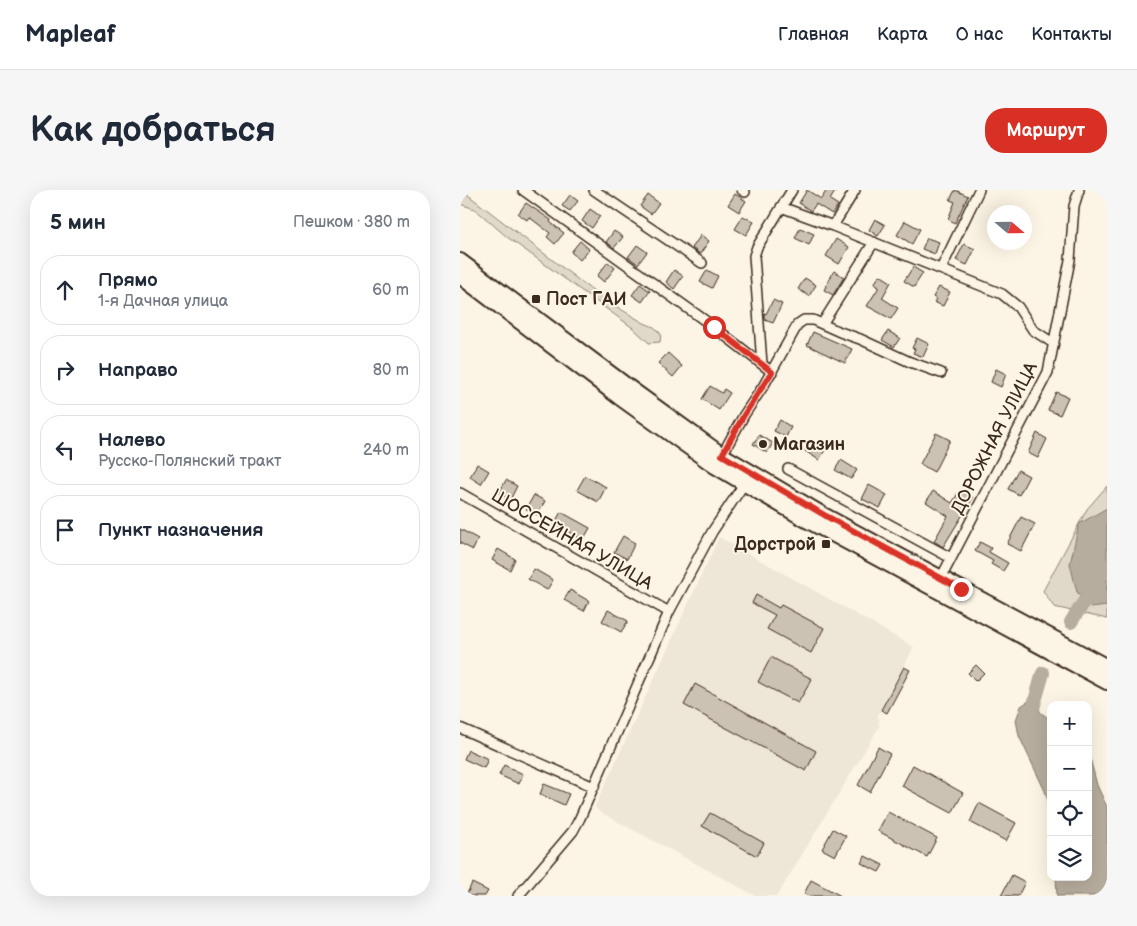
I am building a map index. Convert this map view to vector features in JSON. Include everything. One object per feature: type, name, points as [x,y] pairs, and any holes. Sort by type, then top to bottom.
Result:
[{"type":"main road","points":[[460,261],[722,455],[826,516],[1107,667]]},
{"type":"main road","points":[[460,276],[619,397],[715,466],[896,568],[1107,682]]},
{"type":"street","points":[[523,190],[714,327],[772,372]]},
{"type":"street","points":[[594,190],[702,263]]},
{"type":"street","points":[[762,364],[754,256],[757,247],[792,190]]},
{"type":"street","points":[[833,226],[855,190]]},
{"type":"street","points":[[941,269],[979,190]]},
{"type":"street","name":"ДОРОЖНАЯ УЛИЦА","points":[[941,578],[1048,372],[1069,267],[1074,206],[1079,190]]},
{"type":"street","points":[[782,207],[1002,294],[1018,307],[1033,330],[1053,343]]},
{"type":"street","points":[[822,324],[874,242]]},
{"type":"street","points":[[722,455],[744,415],[772,372],[798,324],[804,320],[813,320],[910,362],[941,373]]},
{"type":"street","points":[[788,469],[951,558]]},
{"type":"street","points":[[518,896],[573,831],[594,787],[669,612],[712,532],[744,484]]},
{"type":"street","name":"ШОССЕЙНАЯ УЛИЦА","points":[[460,493],[669,612]]},
{"type":"street","points":[[460,728],[594,787]]},
{"type":"shaded area","points":[[460,190],[466,190],[468,195],[602,298],[654,327],[661,334],[660,342],[649,343],[633,328],[507,237],[475,209],[460,204]]},
{"type":"shaded area","points":[[1107,486],[1107,619],[1054,607],[1043,591],[1087,509]]},
{"type":"shaded area","points":[[1107,508],[1107,606],[1091,608],[1077,592],[1070,564],[1079,524]]},
{"type":"shaded area","points":[[719,537],[914,647],[877,717],[880,719],[878,724],[880,725],[777,896],[756,896],[598,811],[595,807]]},
{"type":"shaded area","points":[[1038,695],[1040,712],[1047,717],[1047,798],[1019,736],[1016,720],[1021,706]]},
{"type":"shaded area","points":[[1092,766],[1097,785],[1107,807],[1107,896],[1057,896],[1056,881],[1092,881]]},
{"type":"building","points":[[807,190],[821,199],[827,190],[836,190],[830,200],[838,205],[832,214],[816,204],[811,211],[799,203]]},
{"type":"building","points":[[955,190],[968,196],[955,223],[948,219],[955,202],[950,200]]},
{"type":"building","points":[[735,194],[746,201],[739,212],[728,205]]},
{"type":"building","points":[[570,195],[578,201],[570,211],[562,206]]},
{"type":"building","points":[[648,195],[659,203],[651,214],[640,206]]},
{"type":"building","points":[[526,203],[551,220],[550,222],[564,233],[555,244],[547,237],[550,233],[529,217],[527,220],[518,214]]},
{"type":"building","points":[[590,209],[600,216],[592,228],[582,221]]},
{"type":"building","points":[[743,216],[754,222],[746,235],[735,229]]},
{"type":"building","points":[[875,219],[885,225],[878,236],[869,230]]},
{"type":"building","points":[[905,221],[920,229],[912,244],[897,235]]},
{"type":"building","points":[[800,228],[814,234],[809,245],[795,238]]},
{"type":"building","points":[[614,231],[623,237],[614,248],[606,242]]},
{"type":"building","points":[[701,235],[709,241],[700,254],[692,248]]},
{"type":"building","points":[[927,238],[939,242],[935,254],[922,249]]},
{"type":"building","points":[[836,239],[849,247],[839,264],[826,256]]},
{"type":"building","points":[[580,241],[589,249],[580,260],[571,252]]},
{"type":"building","points":[[964,244],[975,249],[967,265],[956,260]]},
{"type":"building","points":[[637,245],[647,252],[638,264],[628,257]]},
{"type":"building","points":[[608,262],[615,268],[604,282],[597,276]]},
{"type":"building","points":[[913,267],[923,273],[914,287],[904,281]]},
{"type":"building","points":[[674,270],[683,276],[674,289],[666,282]]},
{"type":"building","points":[[707,270],[718,276],[712,288],[700,282]]},
{"type":"building","points":[[834,271],[844,277],[833,295],[824,290]]},
{"type":"building","points":[[880,275],[891,282],[882,298],[898,308],[891,319],[867,306],[879,287],[874,284]]},
{"type":"building","points":[[805,278],[816,285],[809,296],[798,289]]},
{"type":"building","points":[[640,284],[650,291],[642,302],[632,295]]},
{"type":"building","points":[[939,287],[950,292],[943,306],[934,302],[936,299],[933,297]]},
{"type":"building","points":[[773,300],[782,304],[773,323],[765,320],[764,313],[766,314]]},
{"type":"building","points":[[888,331],[900,338],[894,347],[882,340]]},
{"type":"building","points":[[813,332],[852,349],[845,363],[807,345]]},
{"type":"building","points":[[917,338],[929,344],[923,357],[913,353],[915,349],[912,348]]},
{"type":"building","points":[[668,353],[682,366],[673,377],[658,363]]},
{"type":"building","points":[[996,369],[1006,374],[1001,387],[991,382]]},
{"type":"building","points":[[710,386],[722,393],[724,389],[730,393],[719,410],[702,399]]},
{"type":"building","points":[[1056,392],[1068,397],[1060,415],[1048,410]]},
{"type":"building","points":[[780,420],[791,427],[786,437],[774,431]]},
{"type":"building","points":[[936,433],[950,440],[934,472],[920,464]]},
{"type":"building","points":[[1037,433],[1047,439],[1038,458],[1028,453]]},
{"type":"building","name":"Магазин","points":[[759,435],[773,443],[767,453],[753,444]]},
{"type":"building","points":[[811,441],[825,450],[819,460],[805,451]]},
{"type":"building","points":[[841,460],[857,470],[851,479],[835,470]]},
{"type":"building","points":[[477,464],[489,471],[481,484],[470,477]]},
{"type":"building","points":[[1018,470],[1029,476],[1019,495],[1008,489]]},
{"type":"building","points":[[585,476],[606,487],[598,502],[577,490]]},
{"type":"building","points":[[506,480],[517,486],[510,500],[499,493]]},
{"type":"building","points":[[869,485],[887,495],[880,508],[862,499]]},
{"type":"building","points":[[960,490],[973,498],[943,547],[934,541],[948,516],[926,502],[933,491],[952,503]]},
{"type":"building","points":[[534,495],[545,501],[537,515],[526,509]]},
{"type":"building","points":[[561,512],[590,528],[583,540],[554,524]]},
{"type":"building","points":[[1021,517],[1035,524],[1021,551],[1007,544]]},
{"type":"building","points":[[460,529],[478,539],[473,550],[460,543]]},
{"type":"building","points":[[623,536],[635,543],[627,559],[614,552]]},
{"type":"building","points":[[980,542],[991,548],[989,552],[1008,563],[1003,571],[991,564],[993,561],[975,551]]},
{"type":"building","points":[[498,549],[515,559],[510,570],[492,560]]},
{"type":"building","points":[[534,569],[553,580],[547,590],[528,579]]},
{"type":"building","points":[[570,590],[589,601],[584,611],[564,600]]},
{"type":"building","points":[[756,595],[779,608],[781,605],[824,628],[811,653],[767,629],[775,615],[752,603]]},
{"type":"building","points":[[608,610],[628,621],[621,632],[602,621]]},
{"type":"building","points":[[771,657],[812,679],[798,703],[758,682]]},
{"type":"building","points":[[976,665],[984,673],[976,681],[968,673]]},
{"type":"building","points":[[904,667],[910,670],[887,713],[881,710]]},
{"type":"building","points":[[695,684],[816,751],[806,771],[684,705]]},
{"type":"building","points":[[878,747],[890,754],[870,792],[858,785]]},
{"type":"building","points":[[468,750],[488,759],[484,768],[464,759]]},
{"type":"building","points":[[504,765],[523,774],[519,784],[499,775]]},
{"type":"building","points":[[913,765],[963,793],[952,813],[902,786]]},
{"type":"building","points":[[544,784],[569,794],[564,805],[540,794]]},
{"type":"building","points":[[979,803],[1016,823],[1006,841],[970,822]]},
{"type":"building","points":[[888,812],[937,838],[927,857],[878,831]]},
{"type":"building","points":[[710,813],[764,843],[757,856],[702,826]]},
{"type":"building","points":[[833,829],[846,836],[835,856],[822,849]]},
{"type":"building","points":[[865,856],[883,865],[879,872],[861,863]]},
{"type":"building","points":[[1012,875],[1025,882],[1018,896],[1001,896]]},
{"type":"building","points":[[811,880],[841,896],[809,896],[804,894]]},
{"type":"building","points":[[472,883],[488,891],[485,896],[466,896]]},
{"type":"waterway","points":[[1071,622],[1107,566]]},
{"type":"waterway","points":[[1043,673],[1031,715],[1047,739]]},
{"type":"place","name":"Пост ГАИ","points":[[536,299]]},
{"type":"place","name":"Магазин","points":[[763,444]]},
{"type":"place","name":"Дорстрой","points":[[826,544]]},
{"type":"route","points":[[714,327],[772,372],[744,415],[722,455],[826,516],[961,589]]}]
